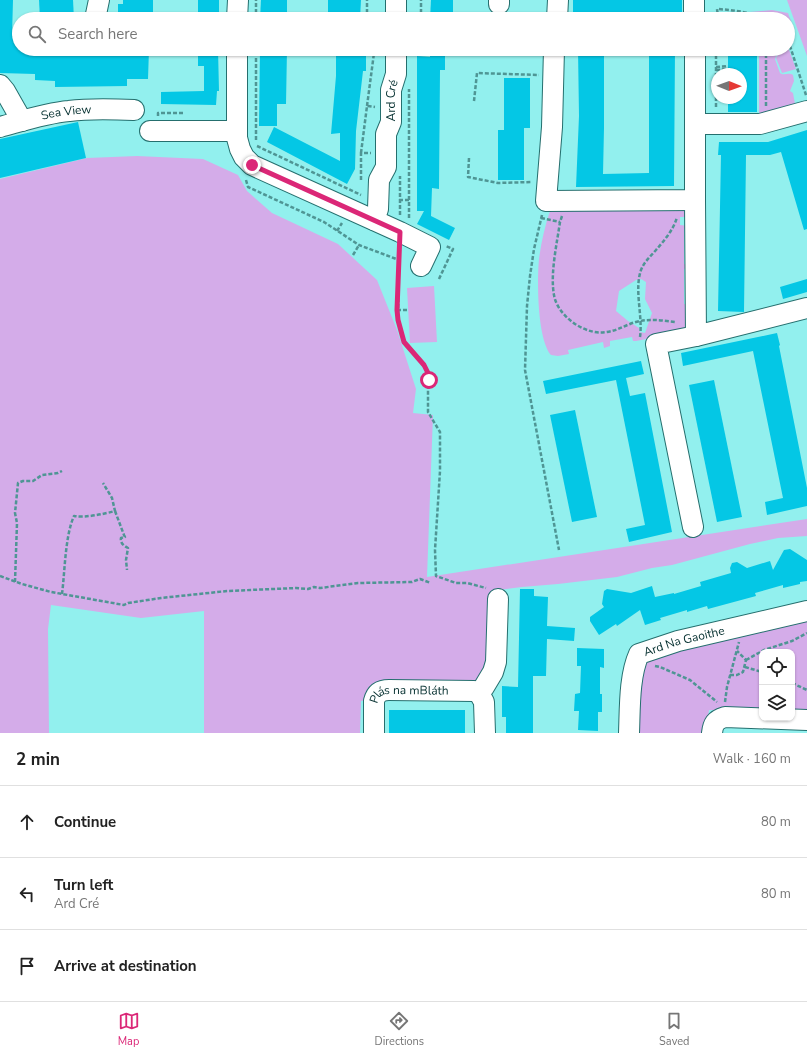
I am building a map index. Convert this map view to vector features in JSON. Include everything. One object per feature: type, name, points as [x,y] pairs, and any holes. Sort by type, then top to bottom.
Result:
[{"type":"street","points":[[96,12],[99,0]]},
{"type":"street","points":[[238,0],[238,12]]},
{"type":"street","points":[[396,0],[396,12]]},
{"type":"street","points":[[557,12],[558,0]]},
{"type":"street","points":[[237,56],[236,131],[240,149],[244,157],[252,165],[430,247],[421,266]]},
{"type":"street","name":"Ard Cré","points":[[374,220],[378,209],[379,180],[386,166],[386,134],[391,122],[391,90],[401,56]]},
{"type":"street","points":[[554,56],[550,200],[686,200]]},
{"type":"street","points":[[696,56],[703,124],[686,200],[696,330]]},
{"type":"street","points":[[0,84],[6,91],[22,121]]},
{"type":"street","name":"Sea View","points":[[0,127],[71,110],[124,115]]},
{"type":"street","points":[[703,124],[760,124],[807,111]]},
{"type":"street","points":[[159,135],[236,131]]},
{"type":"street","points":[[693,526],[656,344],[696,330],[807,308]]},
{"type":"street","points":[[485,733],[484,702],[479,693],[493,672],[496,662],[498,599]]},
{"type":"street","name":"Ard Na Gaoithe","points":[[629,733],[635,664],[639,654],[678,641],[807,611]]},
{"type":"street","name":"Plás na mBláth","points":[[374,733],[374,701],[375,697],[381,691],[474,691],[479,693]]},
{"type":"street","points":[[712,733],[713,725],[725,713],[807,720]]},
{"type":"path","points":[[256,0],[256,12]]},
{"type":"path","points":[[367,0],[367,12]]},
{"type":"path","points":[[421,0],[421,12]]},
{"type":"path","points":[[717,12],[717,9],[747,12]]},
{"type":"path","points":[[256,56],[256,146],[362,195]]},
{"type":"path","points":[[367,106],[374,56]]},
{"type":"path","points":[[716,56],[716,68]]},
{"type":"path","points":[[766,56],[766,116],[768,122]]},
{"type":"path","points":[[793,56],[807,99]]},
{"type":"path","points":[[474,101],[477,73],[553,75]]},
{"type":"path","points":[[703,124],[711,116],[716,116],[716,104]]},
{"type":"path","points":[[159,135],[158,113],[188,113]]},
{"type":"path","points":[[469,158],[468,177],[498,183],[550,200],[564,212],[560,222],[554,281],[554,296],[559,308],[569,320],[580,328],[593,332],[607,332],[620,329],[631,323],[658,320],[687,324],[696,330]]},
{"type":"path","points":[[400,169],[398,320],[404,342],[419,358],[428,373],[428,412],[440,432],[440,471],[435,550],[436,576],[456,583],[467,583],[494,590],[498,599]]},
{"type":"path","points":[[245,177],[248,186],[324,222],[359,245],[399,260]]},
{"type":"path","points":[[550,200],[560,222]]},
{"type":"path","points":[[550,200],[534,249],[530,276],[527,306],[525,370],[559,550]]},
{"type":"path","points":[[641,342],[639,279],[641,269],[645,261],[662,244],[686,200]]},
{"type":"path","points":[[353,255],[359,245]]},
{"type":"path","points":[[397,310],[408,310]]},
{"type":"path","points":[[15,582],[17,523],[15,513],[18,484],[23,481],[33,480],[42,475],[62,471]]},
{"type":"path","points":[[103,483],[112,498],[115,511],[125,537],[121,538],[121,542],[128,548],[126,560],[127,570]]},
{"type":"path","points":[[62,594],[64,568],[74,516],[87,517],[115,511]]},
{"type":"path","points":[[0,576],[15,582],[51,592],[124,605],[128,603],[161,598],[227,591],[296,588],[308,589],[314,587],[320,588],[358,583],[412,582],[420,579],[431,583]]},
{"type":"path","points":[[725,713],[726,695],[730,675],[744,625]]},
{"type":"path","points":[[746,660],[764,650],[792,641],[807,633]]},
{"type":"path","points":[[736,651],[746,660]]},
{"type":"path","points":[[730,675],[737,675],[743,672],[746,660]]},
{"type":"path","points":[[635,664],[660,667],[690,680],[706,692],[725,713]]},
{"type":"path","points":[[745,667],[759,671]]},
{"type":"path","points":[[795,684],[807,690]]},
{"type":"shaded area","points":[[787,0],[807,0],[807,56],[795,22],[795,12],[791,12]]},
{"type":"shaded area","points":[[772,10],[783,12],[750,12]]},
{"type":"shaded area","points":[[759,56],[776,56],[775,59],[780,73],[793,75],[794,81],[790,91],[793,93],[795,104],[759,114]]},
{"type":"shaded area","points":[[777,56],[791,56],[796,69],[782,73],[776,58]]},
{"type":"shaded area","points":[[137,156],[203,159],[238,175],[247,191],[272,213],[338,244],[377,280],[397,330],[416,389],[413,413],[433,415],[427,577],[807,519],[807,536],[778,538],[750,544],[672,565],[652,568],[617,577],[499,590],[489,662],[476,683],[361,701],[360,733],[204,733],[204,611],[141,618],[51,605],[48,629],[49,733],[0,733],[0,179],[87,158]]},
{"type":"shaded area","points":[[634,206],[635,211],[672,210],[686,207],[689,217],[680,217],[680,225],[689,226],[689,228],[684,229],[684,264],[689,264],[689,268],[684,269],[684,304],[692,304],[690,327],[679,333],[636,341],[633,341],[632,337],[610,341],[610,346],[604,348],[603,342],[568,350],[569,354],[558,356],[551,355],[546,347],[543,336],[539,309],[538,281],[541,247],[550,211],[614,211]],"holes":[[[641,279],[646,282],[645,299],[652,313],[645,333],[640,332],[639,328],[616,311],[619,291],[636,280]]]},
{"type":"shaded area","points":[[434,286],[437,342],[410,343],[407,288]]},
{"type":"shaded area","points":[[807,618],[807,713],[795,713],[795,649],[759,649],[759,712],[709,710],[706,733],[636,733],[639,667],[646,659]]},
{"type":"building","points":[[0,0],[13,0],[12,56],[149,56],[148,79],[127,79],[127,86],[55,87],[55,81],[35,80],[35,74],[0,73]]},
{"type":"building","points":[[39,0],[73,0],[74,12],[40,12]]},
{"type":"building","points":[[123,0],[153,0],[153,12],[118,12],[118,4],[123,4]]},
{"type":"building","points":[[198,0],[219,0],[219,12],[198,12]]},
{"type":"building","points":[[261,0],[287,0],[287,12],[260,12]]},
{"type":"building","points":[[328,0],[361,0],[360,12],[328,12]]},
{"type":"building","points":[[431,0],[453,0],[453,12],[430,12]]},
{"type":"building","points":[[573,0],[682,0],[682,12],[573,12]]},
{"type":"building","points":[[198,56],[218,56],[219,91],[217,91],[216,105],[161,104],[161,92],[204,91],[204,66],[198,66]]},
{"type":"building","points":[[260,56],[287,56],[286,104],[277,104],[277,126],[259,126]]},
{"type":"building","points":[[336,56],[366,56],[366,71],[363,71],[356,131],[355,169],[347,184],[267,142],[274,127],[340,161],[340,133],[331,134],[336,76]]},
{"type":"building","points":[[417,56],[445,56],[445,70],[440,70],[439,189],[432,188],[431,216],[455,228],[449,240],[417,224],[424,211],[417,211]]},
{"type":"building","points":[[578,56],[604,56],[603,174],[649,173],[649,56],[675,56],[674,186],[576,187],[579,116]]},
{"type":"building","points":[[728,56],[757,56],[757,112],[728,112],[728,104],[747,104],[747,68],[728,68]]},
{"type":"building","points":[[504,78],[530,78],[530,128],[524,128],[524,180],[498,180],[498,130],[504,130]]},
{"type":"building","points":[[78,122],[86,158],[0,178],[0,139]]},
{"type":"building","points":[[807,130],[807,229],[804,230],[781,152],[770,155],[746,155],[744,312],[718,311],[721,155],[718,155],[719,142],[768,142]]},
{"type":"building","points":[[807,279],[807,292],[783,299],[780,287]]},
{"type":"building","points":[[777,333],[807,488],[807,506],[767,515],[765,502],[783,498],[753,351],[683,366],[681,353]]},
{"type":"building","points":[[641,361],[644,374],[626,378],[630,396],[645,393],[672,532],[629,542],[626,529],[645,525],[616,380],[546,394],[543,381]]},
{"type":"building","points":[[714,380],[742,517],[717,522],[689,385]]},
{"type":"building","points":[[575,410],[597,517],[572,522],[550,415]]},
{"type":"building","points":[[790,549],[807,560],[807,581],[800,582],[800,584],[783,588],[783,585],[755,593],[756,596],[708,609],[707,606],[687,612],[687,610],[660,618],[661,620],[645,625],[640,610],[617,626],[616,624],[599,635],[590,621],[590,617],[604,607],[602,604],[604,591],[607,589],[631,593],[652,586],[655,597],[674,594],[701,586],[700,582],[731,573],[730,568],[732,563],[737,562],[747,568],[770,561],[773,570],[784,550]]},
{"type":"building","points":[[520,589],[534,589],[534,596],[548,597],[547,626],[575,628],[574,641],[547,639],[546,676],[533,676],[533,733],[506,733],[506,717],[502,717],[502,686],[518,687]]},
{"type":"building","points":[[577,648],[604,649],[604,668],[600,667],[602,712],[598,712],[598,731],[578,730],[579,711],[574,711],[575,694],[580,693],[581,666],[577,666]]},
{"type":"building","points":[[389,710],[465,710],[465,733],[389,733]]},
{"type":"route","points":[[252,165],[400,232],[397,310],[398,320],[404,342],[424,365],[428,373],[429,380]]}]
